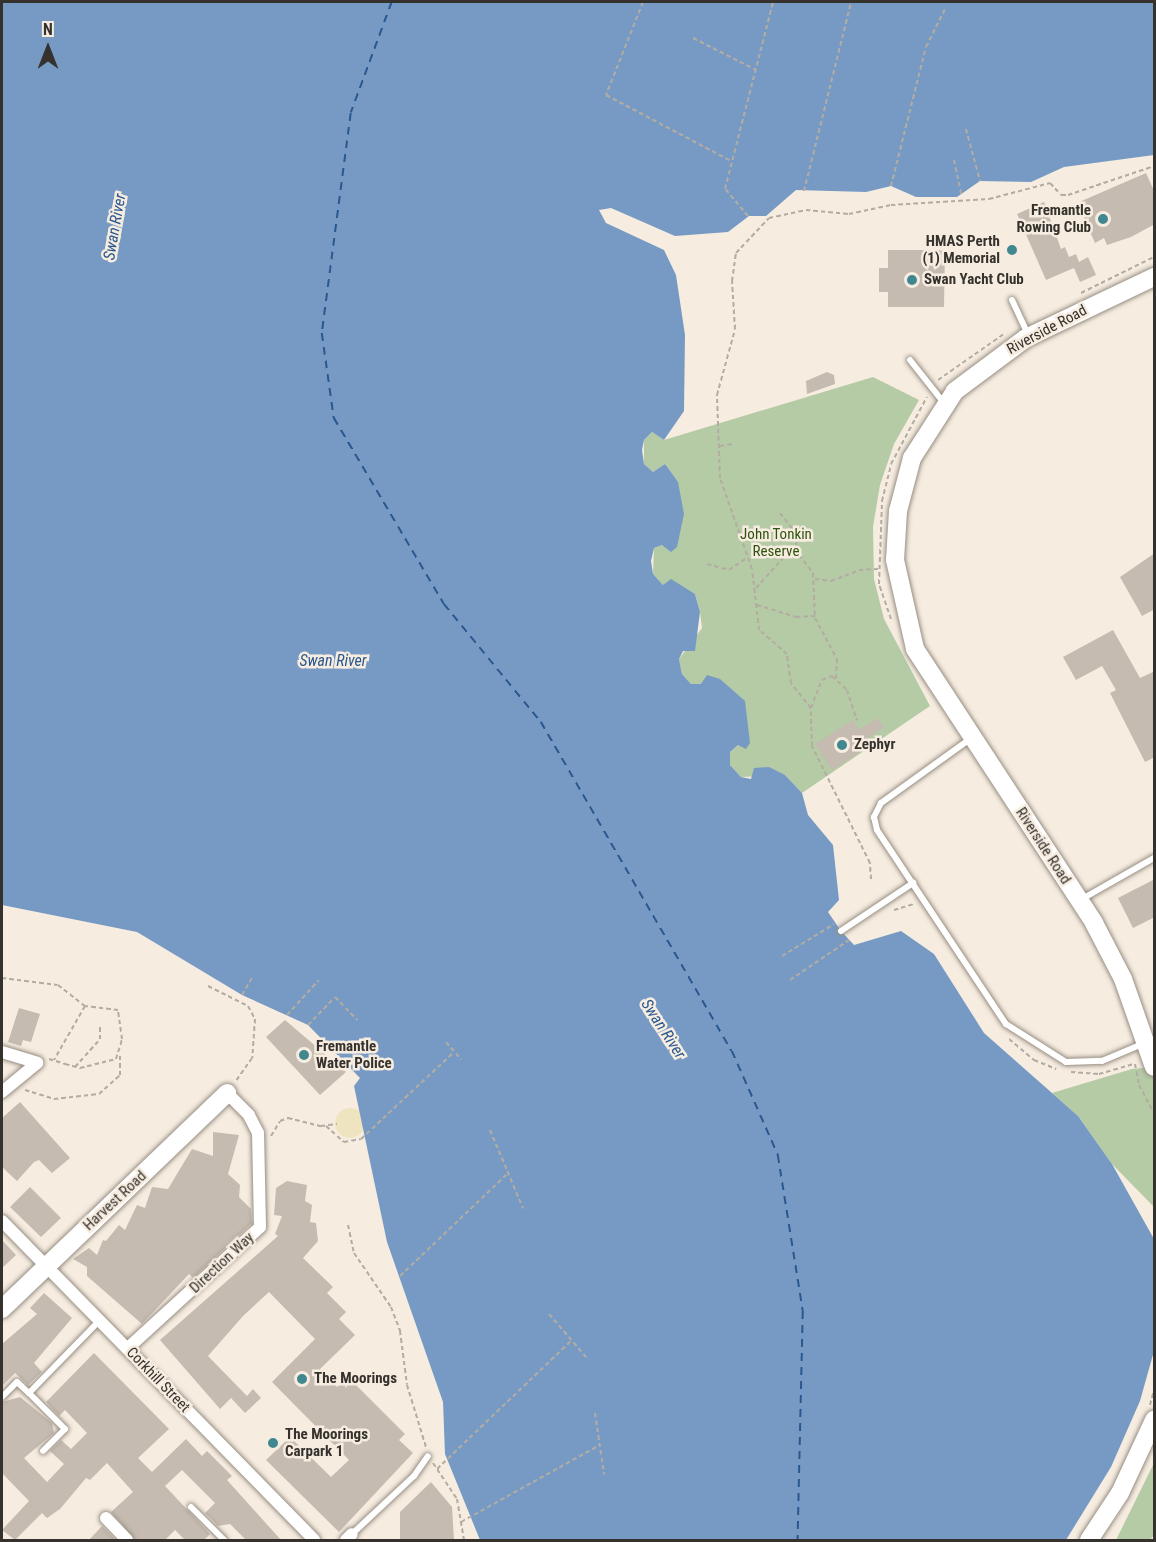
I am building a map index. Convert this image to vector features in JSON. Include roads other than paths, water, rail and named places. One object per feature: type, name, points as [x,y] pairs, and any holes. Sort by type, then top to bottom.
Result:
[{"type":"street","name":"Riverside Road","points":[[1155,277],[1026,330],[944,404],[912,458],[898,511],[895,560],[913,634],[926,648],[976,736],[1128,963],[1155,1067]]},
{"type":"street","points":[[2,1052],[37,1063],[6,1088]]},
{"type":"street","name":"Direction Way","points":[[128,1348],[260,1227],[258,1133],[249,1115],[227,1093]]},
{"type":"street","name":"Harvest Road","points":[[2,1309],[227,1093]]},
{"type":"street","name":"Corkhill Street","points":[[2,1221],[314,1540]]},
{"type":"street","points":[[1089,1540],[1120,1493],[1155,1420]]},
{"type":"street","points":[[1098,1540],[1155,1441]]},
{"type":"street","points":[[106,1518],[127,1540]]},
{"type":"lane","points":[[1012,300],[1026,330]]},
{"type":"lane","points":[[910,360],[930,392],[944,404]]},
{"type":"lane","points":[[976,736],[881,803],[874,817],[877,830],[1006,1024],[1066,1062],[1102,1062],[1149,1040]]},
{"type":"lane","points":[[1084,898],[1155,858]]},
{"type":"lane","points":[[841,931],[913,883]]},
{"type":"lane","points":[[29,1393],[100,1320]]},
{"type":"lane","points":[[2,1397],[17,1382],[65,1429],[43,1451]]},
{"type":"lane","points":[[349,1537],[414,1476],[428,1456]]},
{"type":"lane","points":[[191,1507],[224,1540]]},
{"type":"water","name":"Swan River","points":[[2,2],[1154,2],[1154,155],[1064,167],[1031,182],[980,181],[957,197],[916,197],[891,186],[866,192],[796,190],[766,216],[749,216],[728,232],[675,236],[611,208],[599,210],[606,223],[664,250],[676,275],[685,335],[684,411],[664,440],[652,432],[644,440],[642,450],[644,464],[653,472],[665,464],[678,482],[684,514],[677,547],[671,552],[662,545],[654,548],[651,561],[653,574],[663,585],[671,579],[695,594],[700,612],[695,651],[683,651],[679,659],[682,674],[691,684],[701,684],[707,675],[720,679],[745,701],[750,743],[746,749],[738,745],[730,752],[730,765],[741,777],[751,779],[754,768],[769,767],[785,775],[802,793],[808,815],[833,845],[839,900],[828,912],[841,931],[854,945],[901,931],[934,954],[984,1033],[1078,1116],[1112,1164],[1154,1239],[1154,1351],[1140,1401],[1111,1467],[1066,1540],[480,1540],[445,1454],[443,1402],[387,1242],[354,1086],[360,1078],[308,1025],[242,995],[137,932],[2,905]]},
{"type":"place","name":"Fremantle Rowing Club","points":[[1103,219]]},
{"type":"place","name":"HMAS Perth (1) Memorial","points":[[1012,250]]},
{"type":"place","name":"Swan Yacht Club","points":[[912,280]]},
{"type":"place","name":"Zephyr","points":[[842,745]]},
{"type":"place","name":"Fremantle Water Police","points":[[304,1055]]},
{"type":"place","name":"The Moorings","points":[[302,1379]]},
{"type":"place","name":"The Moorings Carpark 1","points":[[273,1443]]},
{"type":"park label","name":"John Tonkin Reserve","points":[[776,542]]}]
